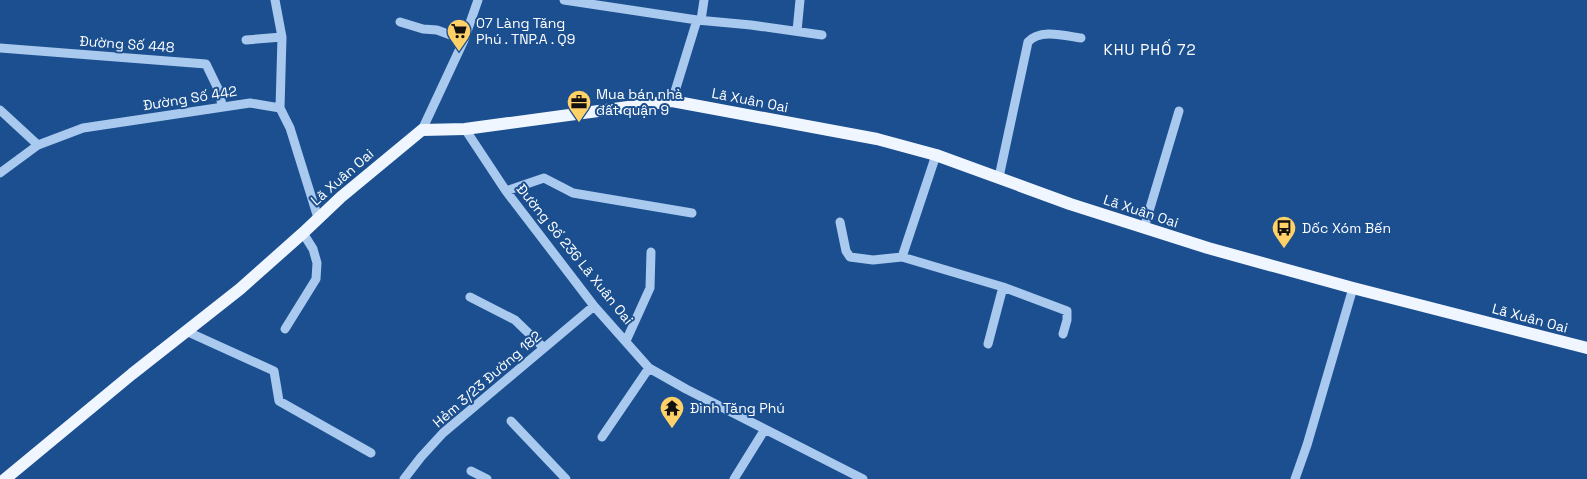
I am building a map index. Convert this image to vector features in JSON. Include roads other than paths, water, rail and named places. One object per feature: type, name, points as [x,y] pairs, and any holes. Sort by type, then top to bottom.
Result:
[{"type":"main road","name":"Lã Xuân Oai","points":[[5,479],[132,374],[188,332],[240,289],[341,197],[422,130],[465,129],[672,100],[877,139],[936,155],[1070,204],[1208,248],[1353,288],[1587,348]]},
{"type":"street","points":[[275,0],[282,37],[280,108],[290,128],[318,218]]},
{"type":"street","points":[[422,130],[464,40],[478,0]]},
{"type":"street","points":[[564,0],[699,20],[822,35]]},
{"type":"street","points":[[672,100],[704,0]]},
{"type":"street","points":[[797,31],[800,0]]},
{"type":"street","points":[[400,22],[423,29],[437,30],[464,40]]},
{"type":"street","points":[[999,177],[1028,42],[1034,37],[1046,35],[1081,38]]},
{"type":"street","points":[[246,40],[282,37]]},
{"type":"street","name":"Đường Số 448","points":[[0,48],[206,64],[220,93],[222,108]]},
{"type":"street","name":"Đường Số 442","points":[[0,173],[38,145],[83,128],[250,103],[280,108]]},
{"type":"street","points":[[0,110],[38,145]]},
{"type":"street","points":[[1144,228],[1179,111]]},
{"type":"street","name":"Đường Số 236 Lã Xuân Oai","points":[[465,129],[506,191],[594,306],[649,368],[851,476],[863,479]]},
{"type":"street","points":[[902,258],[936,155]]},
{"type":"street","points":[[506,191],[544,178],[573,193],[692,213]]},
{"type":"street","points":[[840,222],[846,251],[850,257],[873,260],[902,258],[1003,287],[1067,311],[1068,315],[1063,334]]},
{"type":"street","points":[[285,328],[316,279],[317,263],[313,249],[303,233]]},
{"type":"street","points":[[626,341],[650,288],[651,252]]},
{"type":"street","points":[[988,344],[1003,287]]},
{"type":"street","points":[[1295,479],[1307,446],[1353,288]]},
{"type":"street","points":[[470,297],[515,320],[544,348]]},
{"type":"street","name":"Hẻm 3/23 Đường 182","points":[[404,479],[443,433],[594,306]]},
{"type":"street","points":[[188,332],[274,371],[279,401],[371,453]]},
{"type":"street","points":[[602,437],[649,368]]},
{"type":"street","points":[[511,421],[566,479]]},
{"type":"street","points":[[734,479],[765,429]]},
{"type":"street","points":[[471,472],[487,479]]},
{"type":"place","name":"07 Làng Tăng Phú . TNP.A . Q9","points":[[459,52]]},
{"type":"place","name":"Mua bán nhà đất quận 9","points":[[579,123]]},
{"type":"place","name":"Dốc Xóm Bến","points":[[1284,249]]},
{"type":"place","name":"Đình Tăng Phú","points":[[672,429]]},
{"type":"district","name":"KHU PHỐ 72","points":[[1150,50]]}]
